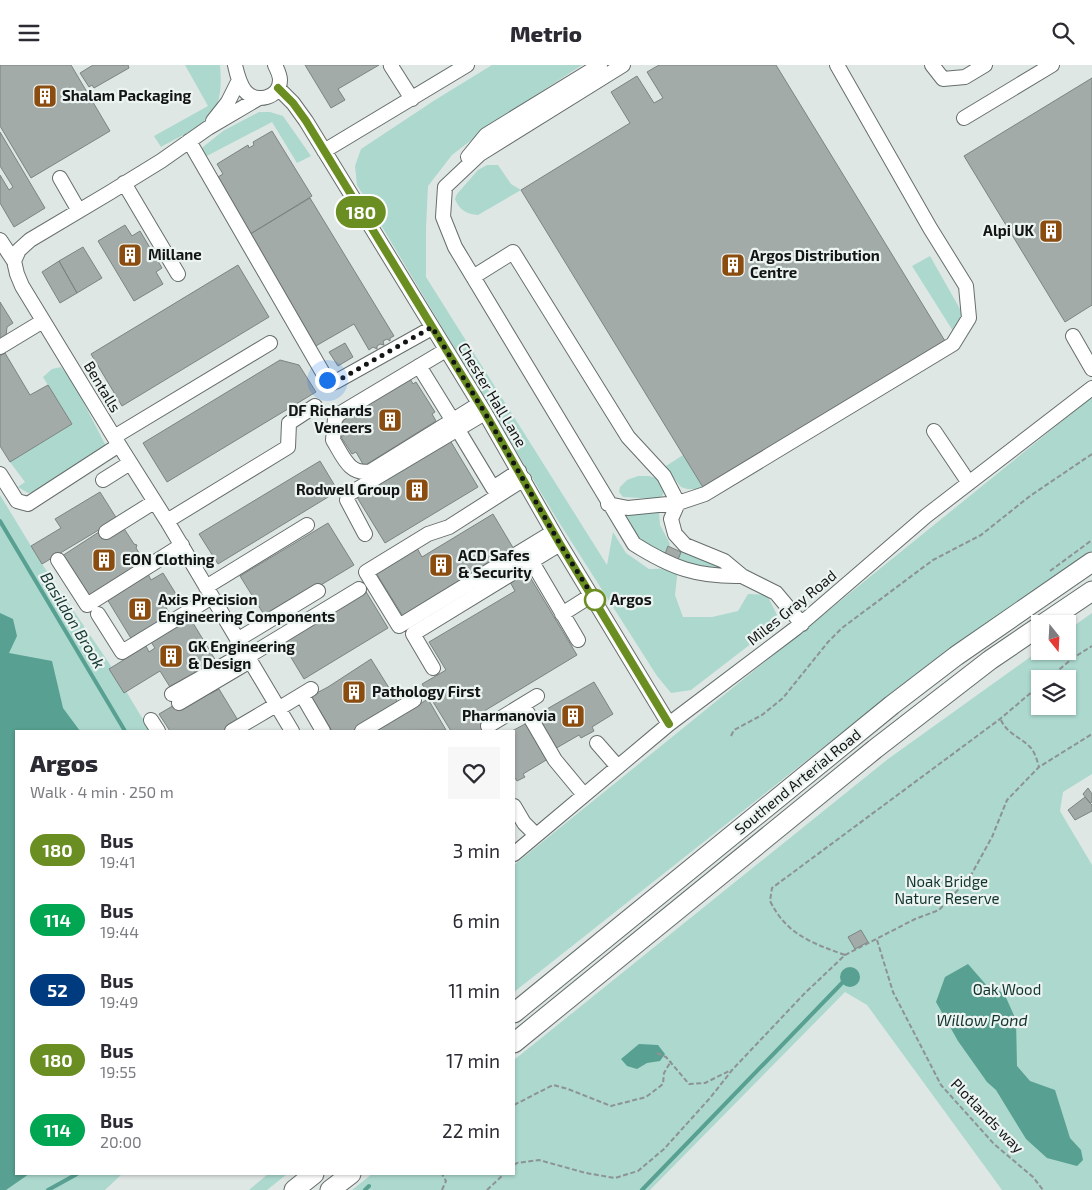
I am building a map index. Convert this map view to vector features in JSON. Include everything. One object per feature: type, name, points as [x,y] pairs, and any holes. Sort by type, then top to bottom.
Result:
[{"type":"highway","name":"Southend Arterial Road","points":[[515,1012],[892,705],[956,656],[1092,562]]},
{"type":"highway","name":"Southend Arterial Road","points":[[1056,615],[1092,591]]},
{"type":"highway","name":"Southend Arterial Road","points":[[515,1042],[875,749],[990,660],[1031,632]]},
{"type":"highway","points":[[294,1190],[313,1175]]},
{"type":"highway","points":[[330,1190],[349,1175]]},
{"type":"street","points":[[235,65],[239,80],[246,91],[259,98]]},
{"type":"street","points":[[14,261],[19,249],[30,239],[124,183],[158,157],[189,141],[259,98],[273,95],[278,88],[280,79],[275,65]]},
{"type":"street","points":[[392,65],[412,99]]},
{"type":"street","points":[[600,65],[486,135],[444,187],[443,217],[455,247],[634,544],[662,562],[678,568],[718,577],[742,576]]},
{"type":"street","points":[[444,187],[480,154],[623,65]]},
{"type":"street","points":[[608,503],[628,508],[678,503],[705,495],[942,351],[955,342],[969,317],[966,286],[930,228],[837,65]]},
{"type":"street","points":[[932,65],[943,79],[965,77],[985,65]]},
{"type":"street","points":[[964,118],[1052,65]]},
{"type":"street","points":[[324,151],[412,99],[459,67]]},
{"type":"street","points":[[208,128],[228,101],[239,80]]},
{"type":"street","name":"Chester Hall Lane","points":[[278,88],[293,103],[306,121],[482,409],[669,724]]},
{"type":"street","points":[[189,141],[327,380],[332,383],[337,381],[432,327]]},
{"type":"street","points":[[60,178],[79,211]]},
{"type":"street","points":[[124,183],[178,274]]},
{"type":"street","name":"Bentalls","points":[[1,243],[14,261],[17,275],[43,321],[167,521],[291,730]]},
{"type":"street","points":[[473,277],[513,252],[628,437],[664,476],[678,503]]},
{"type":"street","points":[[0,347],[43,321]]},
{"type":"street","points":[[1073,336],[1092,369]]},
{"type":"street","points":[[0,474],[17,501],[28,504],[116,441],[270,343]]},
{"type":"street","points":[[446,350],[339,414],[335,419],[333,441],[352,470],[363,473],[371,471],[482,409]]},
{"type":"street","points":[[419,366],[493,488],[521,475]]},
{"type":"street","name":"Miles Gray Road","points":[[515,853],[669,724],[802,624],[926,516],[1092,388]]},
{"type":"street","points":[[167,521],[288,447],[289,423],[315,406]]},
{"type":"street","points":[[365,534],[347,500],[349,494],[455,425]]},
{"type":"street","points":[[934,431],[969,483]]},
{"type":"street","points":[[103,480],[130,463]]},
{"type":"street","points":[[521,475],[449,527],[428,534],[366,572],[399,626],[557,538]]},
{"type":"street","points":[[106,532],[154,502]]},
{"type":"street","points":[[678,503],[671,519],[675,534],[685,545],[724,561],[742,576],[776,593],[802,624]]},
{"type":"street","points":[[98,614],[122,652],[307,525]]},
{"type":"street","points":[[433,668],[413,634],[532,562],[557,538]]},
{"type":"street","points":[[58,560],[87,605],[184,549]]},
{"type":"street","points":[[152,575],[184,549]]},
{"type":"street","points":[[532,562],[578,640]]},
{"type":"street","points":[[175,699],[359,589]]},
{"type":"street","points":[[237,639],[318,591]]},
{"type":"street","points":[[562,613],[592,595]]},
{"type":"street","points":[[234,730],[307,692],[323,730]]},
{"type":"street","points":[[488,725],[537,696]]},
{"type":"street","points":[[364,730],[414,700]]},
{"type":"street","points":[[523,705],[555,760],[584,795]]},
{"type":"street","points":[[597,743],[618,767]]},
{"type":"street","points":[[515,808],[524,823],[536,835]]},
{"type":"path","points":[[731,736],[734,730],[762,715],[783,698],[828,642],[842,628],[933,560],[981,535],[1030,496],[1092,454]]},
{"type":"path","points":[[1059,670],[1092,646]]},
{"type":"path","points":[[845,955],[807,941],[786,925],[770,901],[772,888],[1000,719],[1031,693]]},
{"type":"path","points":[[1000,719],[1004,728],[1029,746],[1034,753],[1039,767]]},
{"type":"path","points":[[515,1164],[539,1160],[615,1179],[638,1171],[664,1149],[710,1098],[733,1069],[804,994],[845,955],[916,919],[939,910],[970,877],[992,837],[1007,801],[1039,767],[1092,734]]},
{"type":"path","name":"Plotlands way","points":[[877,940],[893,993],[941,1085],[994,1144],[1032,1177],[1043,1190]]},
{"type":"path","points":[[657,1053],[666,1057],[690,1084],[705,1083],[733,1069]]},
{"type":"path","points":[[515,1104],[553,1085],[611,1106],[646,1097],[663,1084],[664,1073],[670,1061]]},
{"type":"path","points":[[442,1190],[446,1181],[443,1175]]},
{"type":"path","points":[[487,1190],[503,1175]]},
{"type":"green space","points":[[185,65],[220,65],[219,98],[211,115],[205,121],[161,147],[154,136],[208,106]]},
{"type":"green space","points":[[492,65],[582,65],[496,121],[452,155],[428,186],[426,277],[607,565],[613,532],[626,553],[649,569],[678,568],[675,595],[683,617],[712,617],[738,611],[748,594],[767,595],[777,615],[774,626],[691,690],[671,693],[657,676],[555,516],[357,185],[355,166],[361,149]]},
{"type":"green space","points":[[259,112],[270,112],[283,116],[311,156],[297,163],[272,122],[203,158],[198,151],[223,131]]},
{"type":"green space","points":[[487,165],[498,165],[511,184],[521,190],[478,215],[470,214],[461,209],[455,199],[457,194],[478,170]]},
{"type":"green space","points":[[930,256],[964,316],[953,331],[912,266]]},
{"type":"green space","points":[[61,367],[74,384],[107,448],[38,491],[28,493],[18,487],[25,482],[10,462],[72,424],[43,377],[52,369]]},
{"type":"green space","points":[[1092,397],[1092,551],[912,677],[515,991],[515,864]]},
{"type":"green space","points":[[683,455],[704,489],[681,487],[667,469],[666,466]]},
{"type":"green space","points":[[638,476],[649,476],[659,479],[664,491],[663,495],[658,499],[623,497],[619,492],[620,487],[627,480]]},
{"type":"green space","points":[[0,495],[42,564],[109,663],[149,730],[15,730],[15,1175],[121,1175],[105,1190],[0,1190]]},
{"type":"green space","points":[[627,512],[659,512],[660,525],[670,544],[668,547],[681,552],[683,550],[718,564],[718,570],[660,554],[638,538],[624,516]]},
{"type":"green space","name":"Noak Bridge Nature Reserve","points":[[1092,613],[1092,774],[1063,792],[1060,811],[1092,865],[1092,1190],[1002,1190],[867,1005],[845,992],[650,1190],[352,1190],[371,1175],[515,1175],[515,1059],[888,759],[1031,656],[1031,660],[1076,660],[1076,624]]},
{"type":"green space","points":[[267,1175],[286,1175],[267,1190],[249,1190]]},
{"type":"water","points":[[0,613],[13,619],[17,636],[9,653],[52,661],[63,708],[79,730],[15,730],[15,1175],[28,1175],[6,1190],[0,1190]]},
{"type":"water","name":"Willow Pond","points":[[968,964],[988,987],[1004,993],[1016,1020],[1017,1066],[1030,1081],[1055,1090],[1070,1138],[1081,1150],[1083,1160],[1077,1166],[1047,1158],[1026,1139],[996,1090],[987,1082],[958,1041],[936,1002],[945,977]]},
{"type":"water","points":[[850,967],[857,970],[860,977],[857,984],[850,987],[843,984],[840,977],[843,970]]},
{"type":"water","points":[[639,1044],[658,1045],[665,1054],[660,1061],[647,1063],[637,1069],[627,1066],[621,1059]]},
{"type":"building","name":"Shalam Packaging","points":[[0,65],[71,65],[110,131],[31,178],[0,126]]},
{"type":"building","points":[[93,65],[128,65],[129,68],[94,88],[92,85],[89,87],[80,73]]},
{"type":"building","points":[[305,65],[379,65],[338,89],[345,100],[331,108]]},
{"type":"building","name":"Argos Distribution Centre","points":[[659,65],[776,65],[945,341],[704,489],[521,190],[630,123],[611,92],[637,76],[654,103],[663,98],[647,72]]},
{"type":"building","name":"Alpi UK","points":[[1092,78],[1092,305],[1065,322],[964,156]]},
{"type":"building","points":[[272,131],[312,196],[247,236],[213,180],[223,174],[217,164],[248,145],[249,148],[254,145],[253,142]]},
{"type":"building","points":[[0,132],[45,208],[14,227],[0,203],[0,175],[9,190],[13,187],[0,166]]},
{"type":"building","points":[[310,198],[394,336],[390,338],[390,341],[387,339],[383,341],[384,345],[380,344],[377,346],[377,349],[373,347],[369,350],[354,324],[314,347],[247,236]]},
{"type":"building","name":"Millane","points":[[125,225],[132,236],[140,231],[162,268],[156,272],[163,284],[134,301],[98,241]]},
{"type":"building","points":[[83,247],[102,278],[77,293],[59,261]]},
{"type":"building","points":[[59,261],[77,293],[60,303],[42,272]]},
{"type":"building","points":[[238,265],[269,317],[122,406],[91,354]]},
{"type":"building","points":[[0,302],[13,323],[7,327],[6,336],[0,343]]},
{"type":"building","points":[[345,343],[353,357],[338,366],[329,352]]},
{"type":"building","points":[[5,353],[30,395],[48,385],[72,424],[10,462],[0,446],[0,356]]},
{"type":"building","points":[[280,360],[299,365],[316,392],[167,482],[143,443]]},
{"type":"building","name":"DF Richards Veneers","points":[[408,375],[413,384],[416,382],[435,412],[432,414],[436,421],[364,466],[356,452],[352,454],[341,437],[345,434],[338,423],[347,418],[345,414]]},
{"type":"building","name":"Rodwell Group","points":[[448,437],[478,487],[385,543],[355,494]]},
{"type":"building","points":[[320,461],[338,491],[218,564],[199,534]]},
{"type":"building","points":[[100,492],[117,519],[42,564],[31,546],[61,528],[55,519]]},
{"type":"building","name":"ACD Safes & Security","points":[[493,514],[515,551],[404,618],[376,573],[417,548],[422,557]]},
{"type":"building","points":[[328,523],[354,565],[266,618],[240,576]]},
{"type":"building","name":"EON Clothing","points":[[123,527],[134,544],[137,545],[136,548],[146,564],[88,599],[62,556],[102,530]]},
{"type":"building","points":[[668,546],[681,552],[678,560],[665,554]]},
{"type":"building","points":[[527,572],[577,655],[476,716],[484,730],[450,730],[422,684],[446,670],[429,642],[515,591],[510,582]]},
{"type":"building","name":"Axis Precision Engineering Components","points":[[163,573],[176,594],[163,602],[171,616],[132,640],[107,599],[148,574],[151,580]]},
{"type":"building","points":[[365,590],[388,628],[304,679],[281,641]]},
{"type":"building","name":"GK Engineering & Design","points":[[190,618],[216,661],[170,687],[160,671],[124,693],[109,669],[146,646],[149,652],[155,648],[151,642]]},
{"type":"building","name":"Pathology First","points":[[371,659],[399,704],[356,730],[331,730],[311,696]]},
{"type":"building","name":"Pharmanovia","points":[[594,682],[613,714],[592,727],[594,731],[581,738],[579,735],[553,750],[533,717]]},
{"type":"building","points":[[219,689],[239,722],[226,730],[169,730],[159,714],[176,704],[208,690],[210,694]]},
{"type":"building","points":[[428,699],[446,730],[377,730]]},
{"type":"building","points":[[527,723],[548,759],[523,774],[525,777],[517,781],[515,778],[514,730]]},
{"type":"building","points":[[1088,788],[1092,794],[1092,802],[1090,803],[1083,794]]},
{"type":"building","points":[[1085,797],[1092,805],[1092,811],[1075,820],[1068,810]]},
{"type":"building","points":[[861,930],[868,942],[855,949],[848,937]]},
{"type":"waterway","name":"Basildon Brook","points":[[0,521],[124,730]]},
{"type":"waterway","points":[[642,1190],[842,983]]},
{"type":"waterway","name":"Basildon Brook","points":[[48,1190],[75,1175]]},
{"type":"waterway","points":[[365,1190],[369,1186]]},
{"type":"bus line","name":"180","points":[[278,88],[293,103],[306,121],[485,413],[560,544],[669,724]]},
{"type":"place","name":"Shalam Packaging","points":[[45,96]]},
{"type":"place","name":"Alpi UK","points":[[1051,231]]},
{"type":"place","name":"Millane","points":[[130,255]]},
{"type":"place","name":"Argos Distribution Centre","points":[[733,265]]},
{"type":"place","name":"DF Richards Veneers","points":[[390,420]]},
{"type":"place","name":"Rodwell Group","points":[[417,490]]},
{"type":"place","name":"EON Clothing","points":[[104,560]]},
{"type":"place","name":"ACD Safes & Security","points":[[441,565]]},
{"type":"place","name":"Argos","points":[[595,600]]},
{"type":"place","name":"Axis Precision Engineering Components","points":[[140,609]]},
{"type":"place","name":"GK Engineering & Design","points":[[171,656]]},
{"type":"place","name":"Pathology First","points":[[354,692]]},
{"type":"place","name":"Pharmanovia","points":[[573,716]]},
{"type":"route","points":[[327,380],[332,383],[337,381],[432,327],[595,600]]},
{"type":"park label","name":"Oak Wood","points":[[1007,990]]}]
